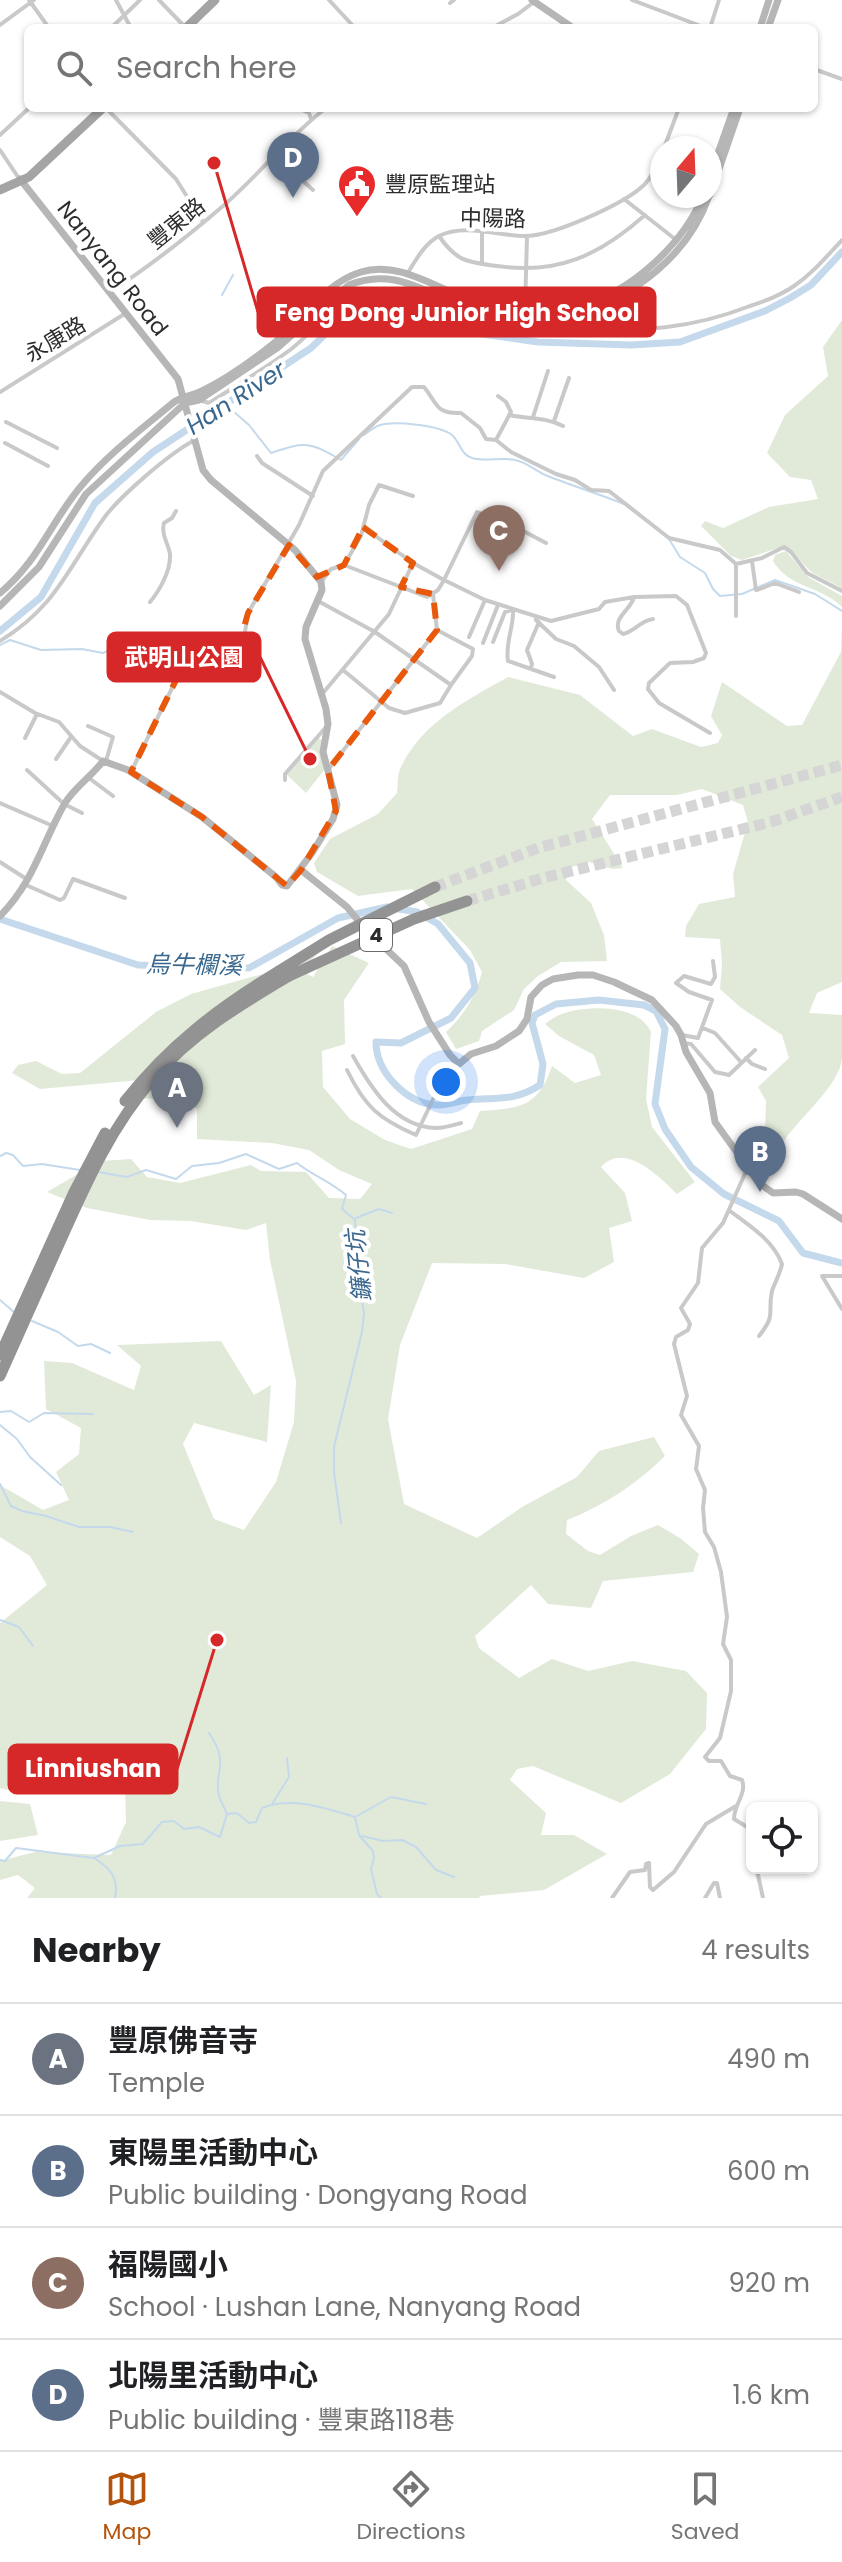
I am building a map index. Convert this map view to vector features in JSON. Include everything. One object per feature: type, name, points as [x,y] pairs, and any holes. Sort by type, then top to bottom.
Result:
[{"type":"highway","name":"4","points":[[0,1376],[22,1317],[89,1170],[123,1116],[154,1077],[177,1054],[329,940],[435,887]]},
{"type":"highway","name":"4","points":[[284,974],[414,919],[467,901]]},
{"type":"highway","name":"4","points":[[0,1355],[22,1317]]},
{"type":"main road","points":[[187,24],[209,0]]},
{"type":"main road","points":[[187,24],[215,0]]},
{"type":"main road","points":[[20,179],[93,112]]},
{"type":"main road","points":[[0,187],[20,179],[100,112]]},
{"type":"street","points":[[116,0],[129,24]]},
{"type":"street","points":[[115,24],[140,0]]},
{"type":"street","points":[[159,0],[181,24]]},
{"type":"street","points":[[329,0],[351,24]]},
{"type":"street","points":[[632,0],[697,24]]},
{"type":"street","points":[[710,24],[719,0]]},
{"type":"street","points":[[762,24],[775,0]]},
{"type":"street","points":[[769,24],[775,0]]},
{"type":"street","points":[[0,25],[31,1],[46,24]]},
{"type":"street","points":[[499,24],[534,1],[567,24]]},
{"type":"street","points":[[818,70],[842,79]]},
{"type":"street","points":[[0,135],[25,112]]},
{"type":"street","points":[[109,112],[176,179],[203,222]]},
{"type":"street","points":[[307,112],[311,119]]},
{"type":"street","name":"豐東路","points":[[110,292],[182,241],[321,112]]},
{"type":"street","name":"中陽路","points":[[668,136],[677,112]]},
{"type":"street","points":[[722,142],[733,112]]},
{"type":"street","points":[[722,160],[739,112]]},
{"type":"street","name":"Nanyang Road","points":[[0,150],[178,379],[194,439]]},
{"type":"street","points":[[274,155],[313,190]]},
{"type":"street","name":"中陽路","points":[[407,274],[421,251],[439,236],[459,231],[527,237],[572,224],[624,199],[650,177]]},
{"type":"street","points":[[624,199],[677,240]]},
{"type":"street","points":[[0,593],[15,581],[42,548],[82,485],[184,399],[199,393],[273,344],[329,289],[343,280],[371,270],[407,274],[473,301],[525,314],[566,309],[592,302],[645,270],[677,240],[697,208]]},
{"type":"street","points":[[199,400],[277,348],[334,296],[363,279],[383,277],[398,280],[463,306],[564,317],[591,311],[613,302],[647,279],[693,231],[704,208]]},
{"type":"street","points":[[439,236],[454,256],[525,271],[587,256],[621,237],[645,215]]},
{"type":"street","points":[[482,232],[482,264]]},
{"type":"street","points":[[524,327],[527,237]]},
{"type":"street","points":[[0,606],[39,567],[86,494],[184,399],[209,403],[291,349],[345,300],[368,291],[394,289],[482,321],[524,327],[635,331],[707,321],[777,296],[794,286],[842,240]]},
{"type":"street","name":"永康路","points":[[0,392],[126,313]]},
{"type":"street","points":[[533,417],[548,371]]},
{"type":"street","points":[[554,421],[569,378]]},
{"type":"street","points":[[131,772],[176,680],[198,662],[221,658],[239,645],[248,613],[289,545],[323,471],[412,387],[424,387],[438,409],[461,413],[480,428],[486,439],[496,440],[520,457],[585,487],[609,491],[669,538],[720,550],[736,564],[736,616]]},
{"type":"street","points":[[496,440],[510,408],[498,396]]},
{"type":"street","points":[[509,415],[554,421],[563,426]]},
{"type":"street","points":[[6,422],[57,448]]},
{"type":"street","points":[[0,641],[44,607],[80,558],[104,517],[194,439],[201,464],[211,480],[289,545],[321,582],[322,590],[306,627],[305,639],[328,724],[323,752],[337,798],[336,811],[301,870],[289,884],[282,885],[202,817],[131,772],[104,761],[80,746],[59,722],[37,714],[0,692]]},
{"type":"street","points":[[5,443],[48,466]]},
{"type":"street","points":[[257,456],[262,463],[313,496]]},
{"type":"street","points":[[344,565],[361,536],[369,505],[379,485],[413,496]]},
{"type":"street","points":[[150,602],[162,584],[170,557],[162,529],[176,511]]},
{"type":"street","points":[[321,582],[331,569],[344,565],[427,597],[444,580],[477,512],[512,525],[546,543]]},
{"type":"street","points":[[363,527],[413,563],[444,580],[498,605],[551,621],[599,609],[605,602],[634,597],[676,596],[687,605],[706,653],[704,658],[693,662],[670,663],[649,683],[648,689],[659,703],[710,733]]},
{"type":"street","points":[[736,564],[752,561],[784,547],[807,573],[842,591]]},
{"type":"street","points":[[752,561],[756,590],[775,583],[799,592]]},
{"type":"street","points":[[322,693],[389,614],[413,563]]},
{"type":"street","points":[[328,770],[437,630],[433,594]]},
{"type":"street","points":[[634,597],[633,603],[618,620],[619,631],[623,634],[631,632],[644,620],[653,619]]},
{"type":"street","points":[[469,637],[485,600]]},
{"type":"street","points":[[318,601],[375,632],[451,685]]},
{"type":"street","points":[[483,643],[498,605]]},
{"type":"street","points":[[493,642],[505,612],[513,609]]},
{"type":"street","points":[[513,609],[514,623],[506,648],[508,661],[554,677]]},
{"type":"street","points":[[536,616],[556,639],[574,646],[599,667],[614,690]]},
{"type":"street","points":[[531,669],[527,650],[539,622]]},
{"type":"street","points":[[343,670],[379,702],[405,713],[440,703],[472,656],[473,649],[437,630]]},
{"type":"street","points":[[25,738],[37,714]]},
{"type":"street","points":[[285,780],[285,774],[328,724]]},
{"type":"street","points":[[1,915],[16,901],[27,883],[64,804],[104,761],[113,737],[88,726]]},
{"type":"street","points":[[56,759],[71,737]]},
{"type":"street","points":[[27,770],[64,804],[82,813]]},
{"type":"street","points":[[89,778],[113,796]]},
{"type":"street","points":[[0,803],[54,827]]},
{"type":"street","points":[[0,862],[27,883],[60,900],[73,879],[125,898]]},
{"type":"street","points":[[301,870],[342,903],[404,966],[435,1033],[459,1064]]},
{"type":"street","points":[[682,1039],[698,1038],[712,1000],[689,992],[676,983],[684,976],[711,984],[715,977],[713,961]]},
{"type":"street","points":[[347,1070],[376,1114],[416,1135],[445,1074],[471,1054],[496,1046],[519,1031],[527,1019],[531,997],[542,985],[553,979],[593,975],[644,994],[664,1011],[710,1093],[715,1122],[747,1169],[766,1189],[773,1193],[803,1194],[842,1219]]},
{"type":"street","points":[[703,1028],[715,1033],[743,1060],[765,1069]]},
{"type":"street","points":[[682,1039],[691,1044],[715,1072],[729,1075],[755,1050]]},
{"type":"street","points":[[353,1056],[382,1101],[396,1113],[420,1126],[438,1129],[461,1123]]},
{"type":"street","points":[[746,1826],[734,1819],[744,1789],[742,1780],[730,1776],[721,1761],[709,1761],[705,1757],[720,1738],[731,1691],[731,1660],[722,1641],[727,1617],[721,1572],[714,1547],[705,1532],[705,1490],[697,1474],[699,1446],[681,1415],[687,1396],[674,1344],[676,1337],[688,1330],[690,1324],[681,1308],[698,1283],[702,1248],[730,1211],[747,1169]]},
{"type":"street","points":[[730,1211],[774,1248],[782,1264],[772,1291],[773,1311],[769,1324],[759,1336]]},
{"type":"street","points":[[842,1276],[822,1276],[842,1309]]},
{"type":"street","points":[[612,1898],[630,1872],[645,1870],[649,1863],[650,1887],[653,1890],[674,1872],[706,1824],[736,1806]]},
{"type":"street","points":[[757,1874],[763,1898]]},
{"type":"street","points":[[705,1898],[714,1883],[720,1898]]},
{"type":"highlighted area","points":[[363,527],[413,563],[401,587],[433,594],[437,630],[328,770],[336,811],[301,870],[287,886],[202,817],[131,772],[176,680],[198,662],[221,658],[239,645],[248,613],[289,545],[317,577],[344,565]]},
{"type":"green space","points":[[842,320],[842,589],[813,573],[784,546],[742,560],[731,556],[701,526],[705,521],[723,528],[769,507],[818,499],[811,480],[790,477],[767,453],[785,415],[828,376],[823,347]]},
{"type":"green space","points":[[786,551],[808,577],[842,596],[842,607],[780,570],[773,561],[775,555]]},
{"type":"green space","points":[[842,624],[842,982],[817,993],[809,1013],[842,1015],[842,1059],[834,1080],[784,1141],[765,1132],[766,1101],[758,1087],[789,1058],[782,1035],[740,1007],[720,989],[720,939],[685,937],[686,926],[699,904],[735,897],[733,874],[748,822],[743,805],[702,789],[677,795],[610,795],[592,819],[623,868],[612,869],[589,862],[568,868],[566,880],[591,903],[604,935],[607,961],[561,962],[524,989],[514,1010],[482,1031],[479,1041],[456,1049],[446,1032],[468,1005],[482,972],[470,950],[412,889],[358,896],[317,872],[314,863],[330,839],[378,814],[397,793],[400,769],[420,738],[446,714],[508,677],[580,695],[633,736],[652,729],[701,747],[718,743],[722,735],[711,716],[722,682],[787,726],[802,725],[841,652]]},
{"type":"green space","points":[[316,737],[322,740],[325,769],[306,793],[286,774]]},
{"type":"green space","points":[[332,946],[369,963],[344,1000],[345,1044],[322,1051],[323,1087],[350,1119],[385,1140],[411,1149],[472,1129],[480,1111],[506,1109],[526,1103],[540,1090],[552,1066],[575,1083],[601,1075],[594,1055],[559,1036],[545,1024],[558,1016],[585,1009],[611,1009],[636,1016],[651,1032],[646,1099],[652,1127],[695,1182],[677,1194],[651,1171],[631,1160],[610,1160],[601,1167],[625,1193],[632,1221],[609,1228],[614,1262],[584,1278],[505,1264],[432,1263],[400,1345],[388,1419],[404,1504],[477,1538],[522,1507],[577,1477],[599,1451],[654,1437],[665,1456],[619,1493],[567,1520],[566,1534],[588,1551],[600,1555],[631,1536],[658,1525],[699,1554],[693,1572],[603,1581],[591,1608],[548,1604],[531,1585],[475,1636],[479,1648],[519,1678],[552,1659],[588,1671],[632,1661],[686,1671],[707,1693],[706,1729],[670,1774],[621,1803],[533,1766],[517,1769],[510,1780],[546,1813],[541,1835],[574,1835],[607,1854],[544,1890],[479,1898],[27,1898],[35,1888],[18,1875],[0,1880],[0,1861],[35,1852],[111,1855],[126,1822],[125,1787],[107,1769],[79,1756],[55,1764],[7,1790],[0,1788],[0,1623],[47,1585],[30,1556],[0,1537],[0,1485],[43,1510],[69,1500],[56,1472],[79,1454],[81,1428],[46,1409],[44,1361],[72,1363],[134,1390],[141,1366],[117,1345],[221,1341],[254,1395],[271,1385],[267,1442],[194,1423],[183,1444],[214,1519],[244,1530],[276,1482],[294,1422],[296,1381],[270,1260],[266,1223],[246,1230],[191,1221],[150,1220],[87,1208],[47,1192],[100,1161],[131,1159],[147,1177],[180,1183],[251,1165],[261,1171],[306,1172],[329,1198],[360,1199],[372,1184],[339,1170],[309,1150],[272,1143],[197,1139],[197,1109],[183,1097],[138,1099],[140,1080],[40,1089],[12,1073],[18,1065],[36,1061],[62,1074],[80,1073],[156,1012],[191,994],[277,970],[320,951],[301,971],[313,977]]},
{"type":"green space","points":[[0,1801],[30,1804],[38,1835],[0,1841]]},
{"type":"waterway","name":"Han River","points":[[0,631],[41,597],[95,503],[153,452],[311,348],[347,313],[378,297],[416,306],[429,316],[482,334],[538,342],[631,345],[680,342],[765,311],[790,298],[811,285],[842,252]]},
{"type":"waterway","points":[[222,295],[233,275]]},
{"type":"waterway","points":[[225,404],[249,425],[271,453],[292,446],[308,445],[341,460],[359,439]]},
{"type":"waterway","points":[[364,435],[380,425],[396,423],[437,429],[452,435],[465,454],[472,458],[519,461],[543,474],[624,504]]},
{"type":"waterway","points":[[669,539],[680,557],[705,573],[720,596],[742,594],[775,580],[815,594],[842,611]]},
{"type":"waterway","points":[[0,645],[10,640],[41,650],[82,649],[103,653],[112,649]]},
{"type":"waterway","name":"烏牛欄溪","points":[[0,919],[138,965],[249,968],[338,918],[387,907],[417,912],[438,924],[470,963],[475,988],[451,1018],[401,1043],[376,1042],[377,1053],[387,1075],[404,1092],[425,1103],[440,1105],[522,1094],[540,1085],[543,1064],[532,1023],[535,1015],[556,1004],[599,1000],[644,1005],[656,1011],[665,1029],[655,1104],[665,1129],[691,1167],[724,1194],[779,1221],[803,1253],[842,1263]]},
{"type":"waterway","name":"鐮仔坑","points":[[0,1156],[6,1153],[13,1155],[23,1166],[42,1164],[80,1170]]},
{"type":"waterway","name":"鐮仔坑","points":[[98,1172],[127,1177],[146,1170],[176,1179],[192,1166],[219,1163],[246,1154],[279,1169],[297,1163],[346,1195],[342,1209],[354,1219]]},
{"type":"waterway","points":[[356,1218],[379,1209],[392,1213]]},
{"type":"waterway","name":"鐮仔坑","points":[[341,1523],[334,1447],[364,1313],[357,1271],[355,1220]]},
{"type":"waterway","points":[[0,1300],[15,1313]]},
{"type":"waterway","points":[[32,1321],[58,1332],[78,1346],[91,1344],[110,1353]]},
{"type":"waterway","points":[[0,1412],[11,1411],[29,1422],[44,1413],[93,1414]]},
{"type":"waterway","points":[[0,1425],[61,1485]]},
{"type":"waterway","points":[[0,1484],[11,1506],[22,1511],[79,1527],[110,1527],[133,1532]]},
{"type":"waterway","points":[[0,1620],[19,1627],[33,1646]]},
{"type":"waterway","points":[[209,1733],[219,1753],[219,1796],[227,1814]]},
{"type":"waterway","points":[[272,1804],[289,1777],[287,1758]]},
{"type":"waterway","points":[[357,1816],[391,1797],[426,1804]]},
{"type":"waterway","points":[[0,1860],[5,1861],[16,1848],[94,1858],[120,1846],[143,1844],[162,1822],[174,1821],[184,1829],[199,1827],[220,1837],[227,1814],[237,1813],[249,1823],[256,1822],[262,1808],[297,1803],[355,1817],[359,1835],[373,1851],[371,1869],[377,1894],[381,1898]]},
{"type":"waterway","points":[[362,1836],[383,1841],[402,1840],[416,1847],[436,1870],[454,1877]]},
{"type":"waterway","points":[[94,1858],[112,1874],[116,1885],[115,1898]]},
{"type":"tunnel","points":[[435,887],[538,848],[842,765]]},
{"type":"tunnel","points":[[467,901],[543,878],[771,822],[842,797]]},
{"type":"place","name":"Feng Dong Junior High School","points":[[214,163]]},
{"type":"place","name":"北陽里活動中心","points":[[293,198]]},
{"type":"place","name":"豐原監理站","points":[[357,218]]},
{"type":"place","name":"福陽國小","points":[[499,571]]},
{"type":"place","name":"武明山公園","points":[[310,759]]},
{"type":"place","name":"豐原佛音寺","points":[[177,1128]]},
{"type":"place","name":"東陽里活動中心","points":[[760,1192]]},
{"type":"place","name":"Linniushan","points":[[217,1640]]}]
